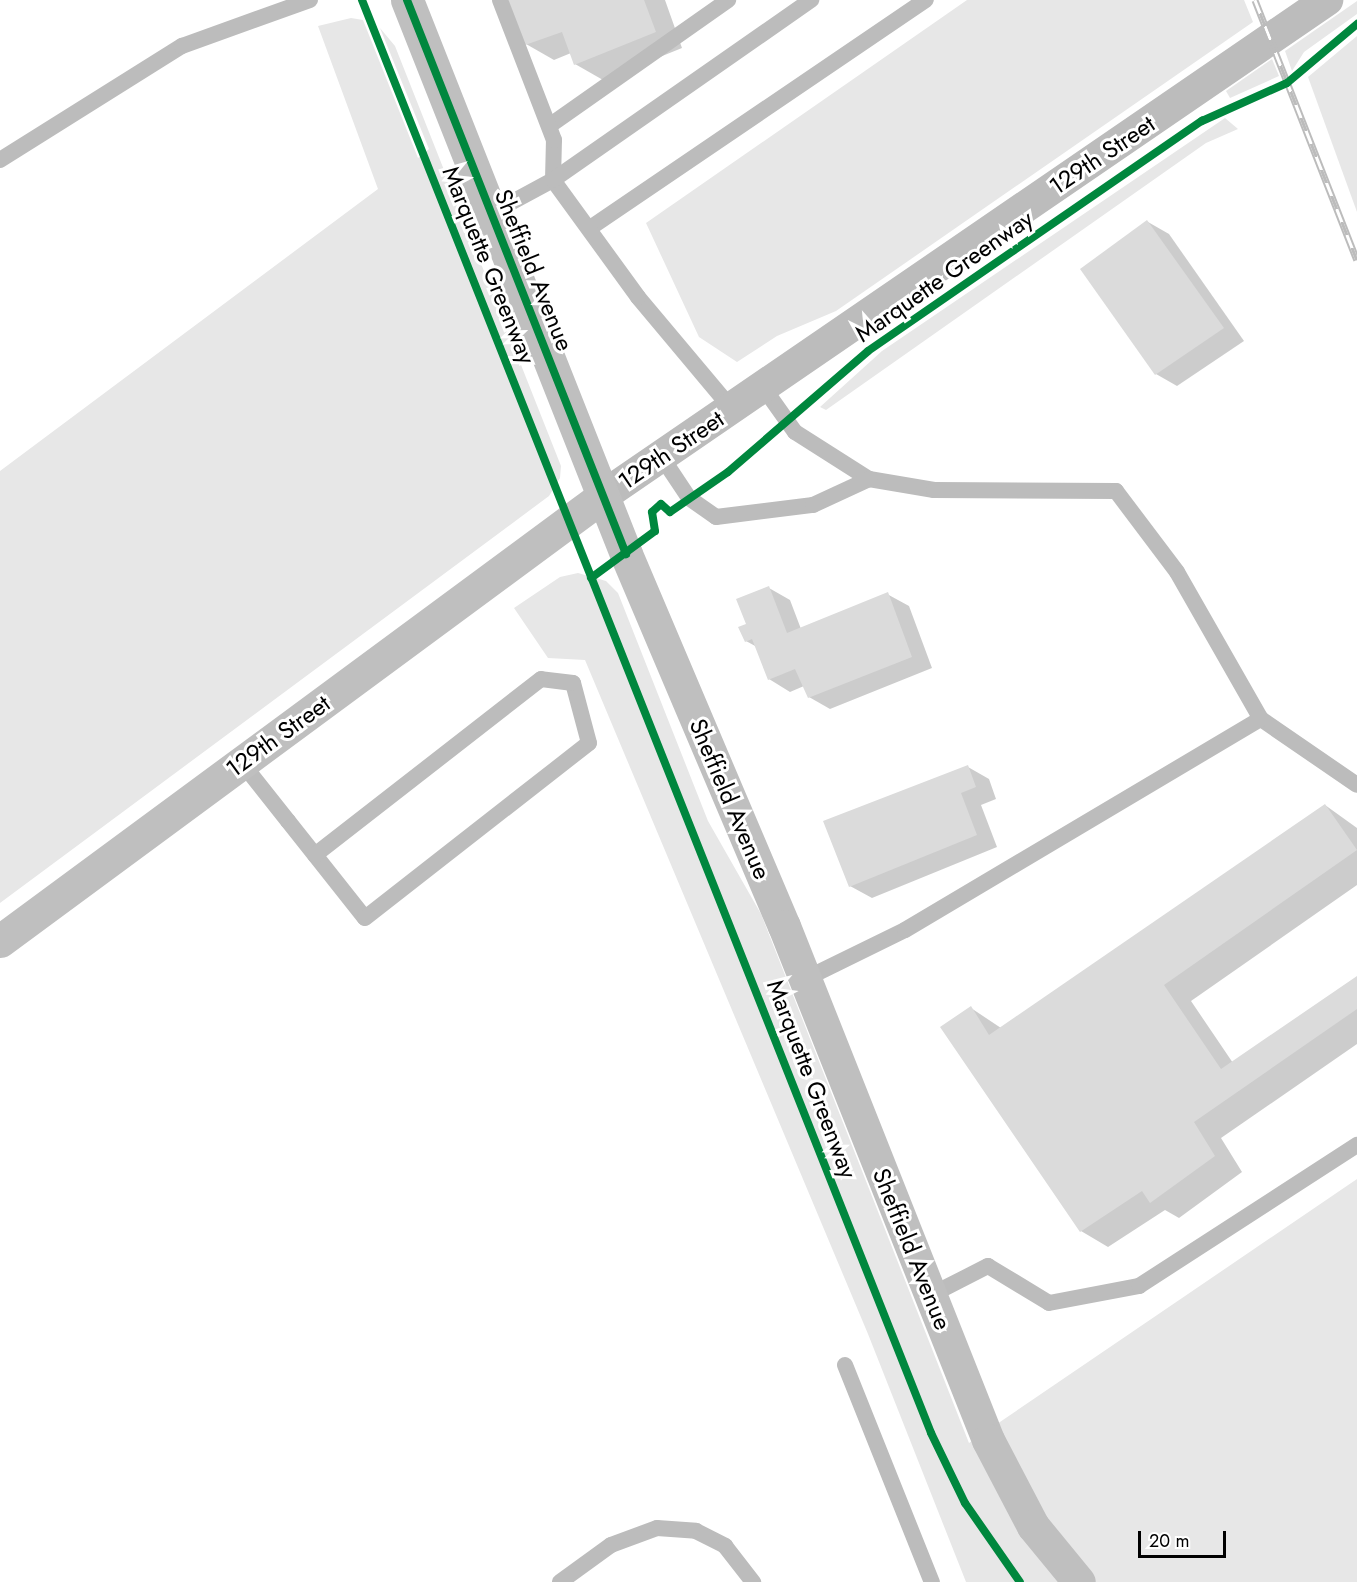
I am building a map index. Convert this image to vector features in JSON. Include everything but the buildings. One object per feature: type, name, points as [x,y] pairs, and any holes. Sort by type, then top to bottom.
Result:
[{"type":"main road","name":"Sheffield Avenue","points":[[407,0],[603,496],[805,979],[1009,1484],[1033,1526],[1080,1582]]},
{"type":"main road","name":"129th Street","points":[[0,941],[603,496]]},
{"type":"street","name":"129th Street","points":[[603,496],[1327,0]]},
{"type":"lane","points":[[0,160],[182,46],[310,0]]},
{"type":"lane","points":[[500,0],[554,141],[552,180],[590,228],[638,297],[731,408]]},
{"type":"lane","points":[[549,126],[728,0]]},
{"type":"lane","points":[[490,214],[552,180],[811,0]]},
{"type":"lane","points":[[590,228],[926,0]]},
{"type":"lane","points":[[763,387],[795,432],[868,479],[934,490],[1116,491],[1177,572],[1261,719],[1357,785]]},
{"type":"lane","points":[[661,456],[689,498],[716,517],[813,505],[868,479]]},
{"type":"lane","points":[[242,763],[315,855],[365,918],[590,743],[573,683],[541,679],[315,855]]},
{"type":"lane","points":[[805,979],[904,930],[1261,719]]},
{"type":"lane","points":[[931,1295],[988,1266],[1049,1303],[1139,1286],[1357,1145]]},
{"type":"lane","points":[[845,1365],[932,1582]]},
{"type":"lane","points":[[560,1582],[611,1545],[657,1528],[696,1531],[725,1546],[753,1582]]},
{"type":"shaded area","points":[[967,0],[1244,0],[1253,22],[836,311],[777,336],[737,362],[699,337],[646,223]]},
{"type":"shaded area","points":[[1357,1],[1357,14],[1304,52],[1292,71],[1285,51]]},
{"type":"shaded area","points":[[351,18],[363,20],[418,158],[429,149],[380,28],[395,46],[561,466],[560,478],[549,496],[0,903],[0,471],[378,189],[318,26]]},
{"type":"shaded area","points":[[1357,36],[1357,212],[1308,77]]},
{"type":"shaded area","points":[[1272,59],[1279,76],[1230,98],[1226,91]]},
{"type":"shaded area","points":[[1225,118],[1238,129],[1206,143],[826,410],[820,407],[882,351]]},
{"type":"shaded area","points":[[578,573],[606,581],[618,593],[708,821],[761,914],[969,1443],[1357,1179],[1357,1582],[966,1582],[868,1334],[585,660],[548,658],[514,608],[560,577]]},
{"type":"railway","points":[[1255,0],[1357,260]]},
{"type":"cycle path","name":"Marquette Greenway","points":[[362,0],[931,1433],[965,1503],[1020,1582]]},
{"type":"cycle path","name":"Marquette Greenway","points":[[407,0],[626,554]]},
{"type":"cycle path","name":"Marquette Greenway","points":[[591,578],[655,531],[652,512],[661,504],[670,512],[728,472],[868,351],[1202,121],[1287,83],[1357,24]]}]
